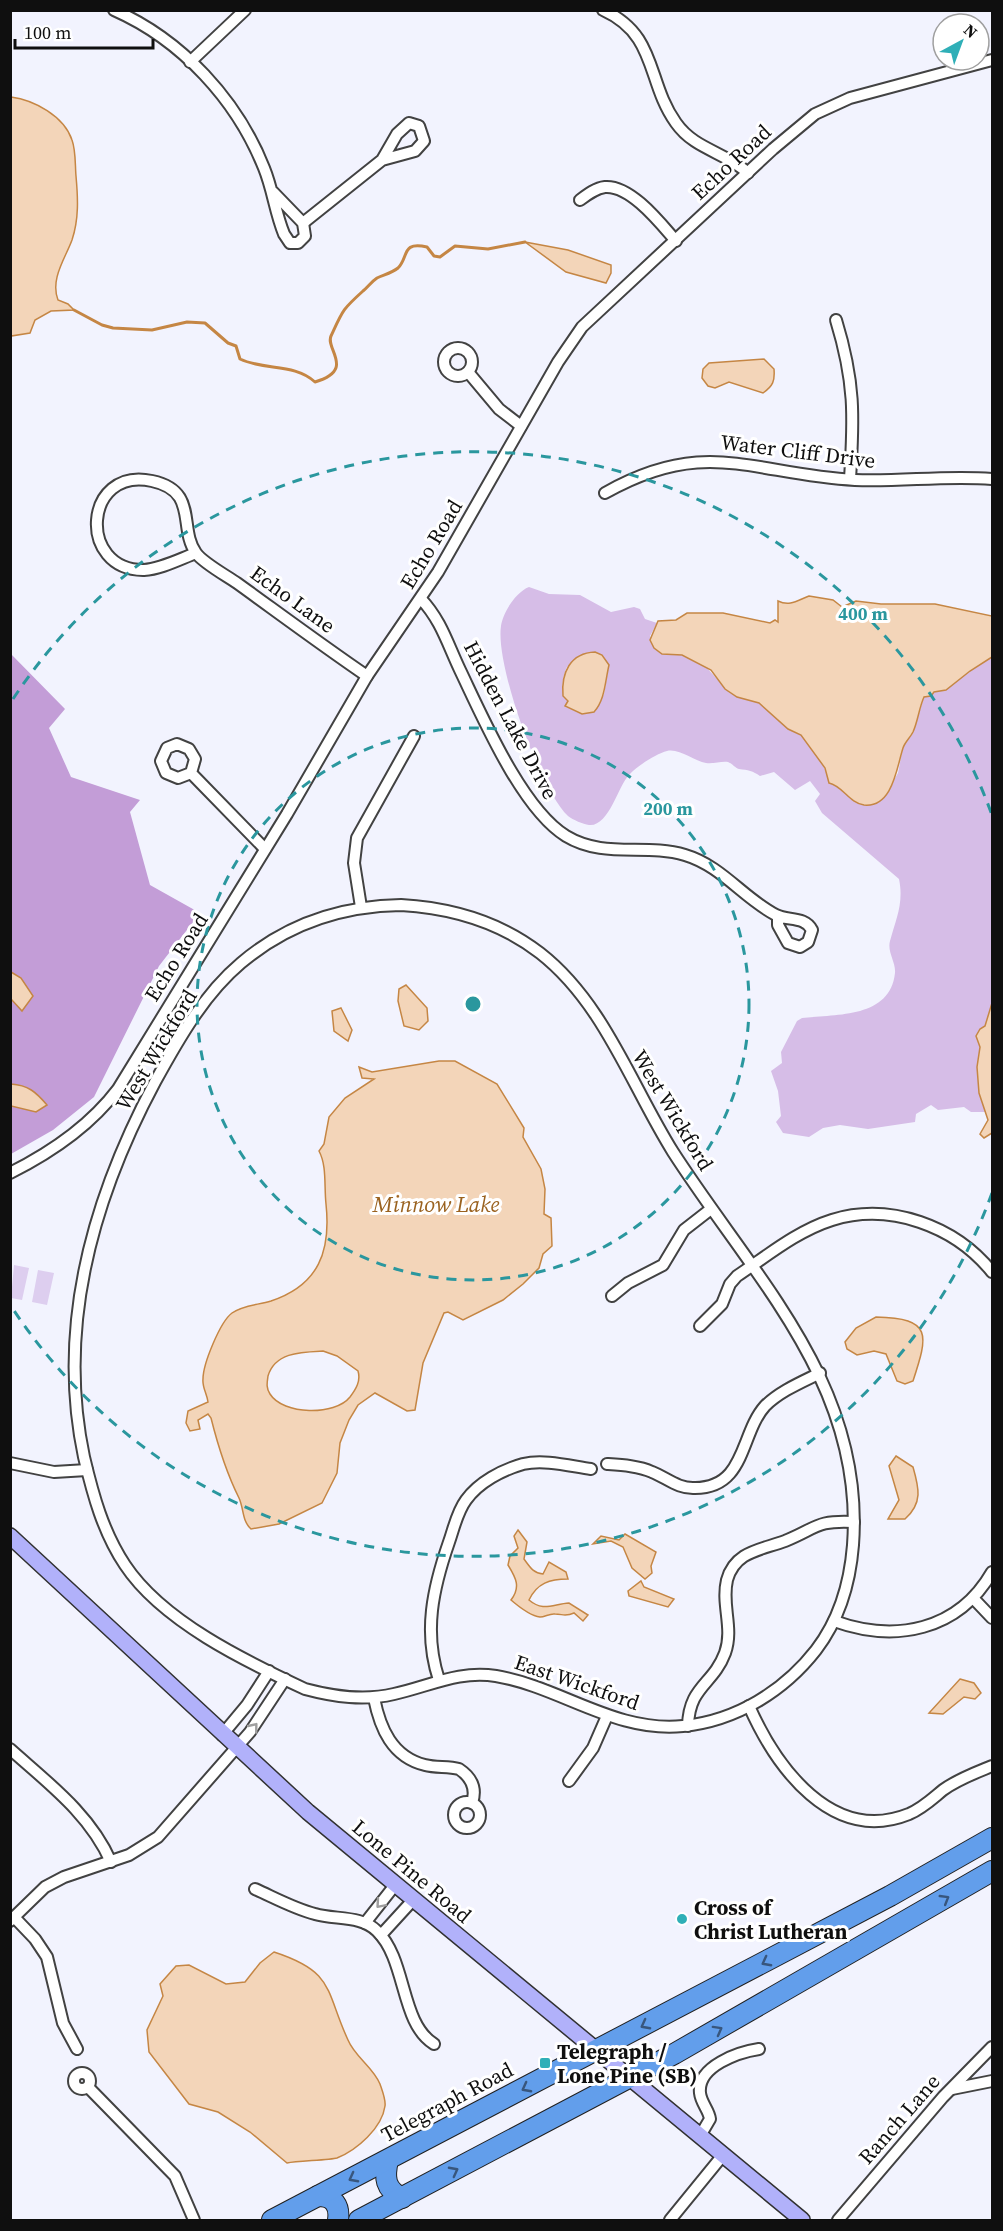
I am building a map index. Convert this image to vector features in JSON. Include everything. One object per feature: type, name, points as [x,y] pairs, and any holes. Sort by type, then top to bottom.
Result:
[{"type":"highway","name":"Telegraph Road","points":[[272,2220],[890,1896],[993,1838]]},
{"type":"highway","points":[[359,2220],[630,2078],[850,1955],[993,1871]]},
{"type":"highway","points":[[890,1896],[886,1919],[897,1928]]},
{"type":"highway","points":[[836,1924],[853,1934],[850,1955]]},
{"type":"highway","points":[[388,2160],[385,2171],[387,2186],[392,2193],[402,2198]]},
{"type":"highway","points":[[318,2196],[335,2202],[339,2211],[338,2220]]},
{"type":"street","points":[[114,10],[164,40],[214,85],[235,112],[260,160],[273,192],[279,221],[290,243],[298,243],[304,239],[306,232],[303,223],[273,192]]},
{"type":"street","points":[[190,62],[245,10]]},
{"type":"street","points":[[603,10],[622,20],[641,40],[670,114],[680,128],[699,145],[735,162],[748,173]]},
{"type":"street","name":"Echo Road","points":[[10,1173],[75,1133],[109,1100],[265,849],[367,676],[421,599],[458,539],[521,426],[576,335],[799,126],[834,104],[993,60]]},
{"type":"street","points":[[303,223],[382,160]]},
{"type":"street","points":[[580,200],[604,187],[620,190],[648,210],[676,241]]},
{"type":"street","points":[[836,320],[853,389],[850,479]]},
{"type":"street","points":[[468,372],[499,409],[521,426]]},
{"type":"street","name":"Water Cliff Drive","points":[[605,493],[654,469],[697,461],[734,461],[850,479],[993,479]]},
{"type":"street","points":[[141,479],[165,484],[182,501],[196,553],[150,569],[124,566],[111,557],[99,539],[96,519],[100,502],[112,490],[129,481],[141,479]]},
{"type":"street","name":"Echo Lane","points":[[196,553],[367,676]]},
{"type":"street","name":"Hidden Lake Drive","points":[[421,599],[436,617],[460,670],[526,797],[544,819],[567,836],[591,848],[616,851],[657,850],[694,858],[725,876],[778,916]]},
{"type":"street","points":[[361,907],[354,863],[357,837],[414,736]]},
{"type":"street","points":[[190,773],[265,849]]},
{"type":"street","name":"West Wickford","points":[[268,1671],[174,1617],[137,1582],[106,1531],[87,1470],[75,1389],[77,1306],[92,1232],[134,1125],[188,1026],[228,975],[254,953],[297,927],[327,915],[361,907],[401,905],[454,912],[508,933],[545,958],[575,987],[591,1007],[660,1130],[751,1266]]},
{"type":"street","points":[[612,1296],[628,1283],[663,1265],[684,1230],[711,1209]]},
{"type":"street","points":[[700,1326],[722,1304],[733,1280],[751,1266],[802,1233],[841,1218],[876,1215],[919,1221],[941,1231],[970,1249],[993,1272]]},
{"type":"street","name":"East Wickford","points":[[268,1671],[327,1695],[374,1698],[470,1674],[500,1677],[541,1688],[607,1716],[653,1726],[688,1726],[714,1720],[765,1698],[799,1670],[824,1639],[834,1621],[850,1570],[854,1522],[853,1488],[847,1450],[837,1414],[820,1373],[751,1266]]},
{"type":"street","points":[[607,1464],[646,1470],[687,1488],[696,1489],[713,1484],[728,1476],[740,1461],[753,1424],[764,1408],[780,1394],[820,1373]]},
{"type":"street","points":[[440,1680],[430,1639],[432,1599],[457,1517],[466,1500],[489,1480],[522,1465],[537,1462],[591,1468]]},
{"type":"street","points":[[10,1463],[54,1472],[87,1470]]},
{"type":"street","points":[[688,1726],[695,1695],[716,1669],[726,1651],[729,1630],[726,1588],[728,1579],[738,1561],[754,1550],[785,1540],[814,1525],[834,1521],[854,1522]]},
{"type":"street","name":"Lone Pine Road","points":[[10,1536],[235,1747],[395,1885],[802,2220]]},
{"type":"street","points":[[834,1621],[878,1633],[914,1630],[950,1615],[973,1598],[993,1572]]},
{"type":"street","points":[[973,1598],[993,1618]]},
{"type":"street","points":[[222,1735],[259,1687],[268,1671]]},
{"type":"street","points":[[77,2049],[63,2022],[47,1958],[35,1939],[12,1919],[45,1887],[64,1877],[111,1862],[138,1850],[158,1837],[256,1725],[285,1679]]},
{"type":"street","points":[[259,1687],[275,1696]]},
{"type":"street","points":[[374,1698],[381,1726],[392,1744],[414,1761],[435,1767],[459,1769],[465,1773],[473,1785],[472,1803]]},
{"type":"street","points":[[749,1706],[770,1749],[791,1776],[816,1799],[848,1817],[870,1820],[900,1817],[920,1808],[953,1784],[993,1766]]},
{"type":"street","points":[[569,1781],[593,1748],[607,1716]]},
{"type":"street","points":[[10,1749],[78,1811],[96,1835],[111,1862]]},
{"type":"street","points":[[365,1923],[395,1885]]},
{"type":"street","points":[[255,1889],[315,1914],[365,1923],[381,1935],[400,1974],[414,2021],[421,2033],[434,2044]]},
{"type":"street","points":[[381,1935],[413,1900]]},
{"type":"street","name":"Ranch Lane","points":[[838,2220],[950,2089],[993,2048]]},
{"type":"street","points":[[700,2136],[710,2119],[700,2096],[705,2075],[716,2066],[746,2051],[759,2049]]},
{"type":"street","points":[[950,2089],[993,2081]]},
{"type":"street","points":[[88,2087],[175,2176],[194,2220]]},
{"type":"street","points":[[670,2220],[723,2155]]},
{"type":"shaded area","points":[[529,587],[549,594],[580,595],[611,612],[634,607],[640,609],[645,619],[657,623],[650,636],[654,648],[668,653],[677,653],[706,667],[730,693],[759,703],[788,729],[801,735],[818,757],[833,784],[856,802],[887,792],[898,773],[903,747],[913,733],[924,697],[930,697],[935,692],[946,690],[992,657],[992,1003],[985,1026],[976,1036],[980,1047],[977,1067],[979,1093],[986,1112],[971,1112],[964,1107],[938,1110],[931,1105],[916,1114],[915,1122],[868,1129],[840,1125],[823,1128],[809,1137],[783,1133],[776,1122],[781,1116],[778,1091],[771,1071],[782,1063],[781,1052],[797,1021],[802,1018],[860,1011],[873,1006],[891,988],[895,969],[889,945],[900,903],[899,879],[822,813],[815,801],[820,794],[810,781],[795,790],[774,772],[760,776],[728,762],[701,762],[676,751],[667,751],[658,755],[632,772],[625,780],[608,813],[596,824],[584,824],[568,816],[545,781],[533,754],[512,696],[505,668],[501,644],[502,621],[511,603]],"holes":[[[587,653],[609,665],[604,694],[594,712],[583,714],[566,707],[568,701],[563,684],[567,667]]]},
{"type":"shaded area","points":[[10,653],[65,709],[49,728],[71,777],[140,800],[130,812],[150,885],[200,913],[159,966],[94,1097],[53,1130],[11,1154]]},
{"type":"shaded area","points":[[14,1265],[29,1268],[22,1300],[11,1298]]},
{"type":"shaded area","points":[[38,1270],[54,1273],[47,1305],[32,1302]]},
{"type":"water","points":[[11,97],[29,102],[47,111],[68,131],[74,149],[77,216],[72,240],[59,269],[56,284],[58,300],[68,304],[74,310],[51,311],[35,320],[30,333],[11,336]]},
{"type":"water","points":[[525,242],[568,250],[611,265],[611,273],[606,283],[566,272]]},
{"type":"water","points":[[764,359],[774,369],[774,380],[763,393],[729,382],[715,388],[708,386],[702,378],[703,369],[709,363]]},
{"type":"water","points":[[809,596],[833,600],[842,607],[856,601],[881,604],[935,604],[992,616],[992,657],[946,690],[924,697],[913,732],[903,748],[896,775],[888,793],[874,804],[859,804],[838,787],[829,783],[825,768],[801,735],[788,729],[759,703],[737,697],[725,689],[711,670],[682,655],[662,654],[654,648],[650,640],[658,621],[676,620],[687,613],[723,613],[770,623],[775,620],[778,622],[778,601],[790,603]]},
{"type":"water","points":[[595,652],[602,655],[609,665],[604,690],[594,712],[582,714],[565,706],[568,701],[563,696],[564,680],[573,660],[586,653]]},
{"type":"water","points":[[11,972],[21,978],[33,996],[22,1011],[11,999]]},
{"type":"water","points":[[406,985],[427,1008],[428,1021],[419,1030],[404,1026],[398,1001],[399,989]]},
{"type":"water","points":[[992,1003],[992,1133],[984,1138],[980,1134],[988,1120],[979,1093],[977,1067],[980,1047],[976,1036],[985,1026]]},
{"type":"water","points":[[341,1008],[352,1030],[348,1041],[334,1031],[332,1011]]},
{"type":"water","name":"Minnow Lake","points":[[439,1061],[455,1061],[497,1084],[524,1128],[523,1137],[541,1169],[545,1189],[544,1214],[551,1218],[552,1246],[543,1254],[539,1268],[503,1300],[463,1320],[448,1312],[444,1313],[423,1363],[415,1410],[407,1411],[375,1393],[358,1405],[340,1443],[337,1473],[322,1503],[279,1524],[251,1529],[246,1522],[241,1502],[226,1469],[211,1418],[208,1414],[198,1420],[200,1429],[190,1431],[186,1423],[188,1411],[208,1402],[203,1385],[204,1372],[213,1344],[227,1318],[241,1308],[271,1301],[301,1286],[318,1264],[326,1237],[327,1221],[324,1170],[319,1151],[324,1144],[329,1117],[345,1098],[374,1079],[362,1078],[359,1067],[372,1072]],"holes":[[[323,1351],[337,1356],[358,1371],[359,1375],[356,1388],[343,1403],[322,1410],[297,1409],[286,1406],[270,1394],[267,1385],[268,1376],[272,1368],[283,1358],[298,1353]]]},
{"type":"water","points":[[11,1084],[31,1090],[47,1105],[36,1112],[11,1106]]},
{"type":"water","points":[[876,1317],[908,1321],[922,1332],[922,1352],[913,1381],[905,1384],[897,1381],[886,1354],[874,1351],[857,1355],[847,1349],[845,1342],[856,1328]]},
{"type":"water","points":[[896,1456],[913,1467],[918,1488],[915,1507],[905,1519],[888,1519],[899,1500],[889,1466]]},
{"type":"water","points":[[518,1530],[527,1542],[524,1559],[532,1569],[543,1574],[549,1562],[566,1572],[568,1579],[545,1583],[532,1594],[529,1600],[539,1606],[569,1603],[588,1615],[583,1621],[574,1613],[536,1616],[511,1600],[517,1587],[508,1565],[510,1556],[518,1548],[514,1536]]},
{"type":"water","points":[[625,1534],[656,1552],[651,1566],[652,1573],[645,1579],[632,1568],[623,1547],[611,1541],[593,1544],[601,1536],[619,1540]]},
{"type":"water","points":[[641,1581],[644,1587],[674,1599],[668,1607],[629,1596],[628,1591]]},
{"type":"water","points":[[960,1679],[974,1683],[981,1693],[975,1699],[964,1697],[943,1714],[929,1713]]},
{"type":"water","points":[[274,1952],[294,1959],[318,1975],[331,1995],[351,2046],[373,2072],[383,2092],[385,2106],[374,2130],[353,2150],[337,2158],[287,2163],[250,2132],[218,2112],[189,2104],[149,2052],[147,2030],[163,1996],[160,1984],[176,1966],[189,1965],[226,1984],[245,1982],[260,1963]]},
{"type":"waterway","points":[[74,310],[102,325],[113,328],[152,330],[187,322],[205,323],[228,343],[236,346],[240,359],[298,372],[315,382],[334,372],[336,359],[330,341],[344,311],[377,278],[398,268],[409,248],[427,247],[434,256],[440,257],[455,246],[488,249],[525,242]]},
{"type":"place","name":"Cross of Christ Lutheran","points":[[682,1919]]},
{"type":"place","name":"Telegraph / Lone Pine (SB)","points":[[545,2063]]}]
